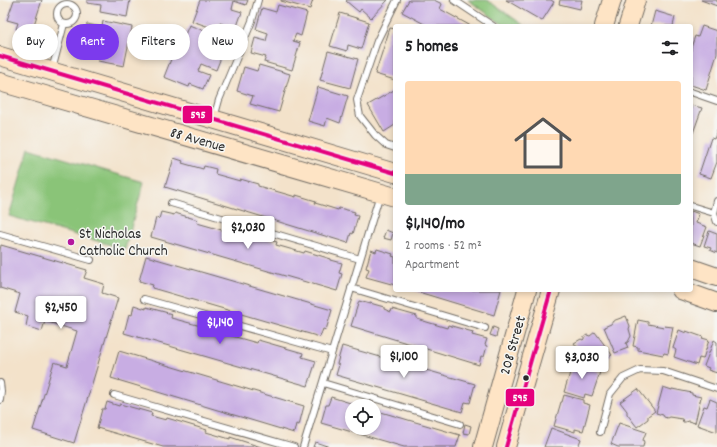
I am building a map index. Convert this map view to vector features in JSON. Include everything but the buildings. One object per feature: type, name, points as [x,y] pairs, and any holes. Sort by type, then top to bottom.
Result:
[{"type":"main road","points":[[605,24],[612,0]]},
{"type":"main road","points":[[629,24],[636,0]]},
{"type":"main road","name":"88 Avenue","points":[[0,56],[393,172]]},
{"type":"main road","points":[[0,71],[38,80],[45,79],[52,72]]},
{"type":"main road","name":"88 Avenue","points":[[0,82],[388,195]]},
{"type":"main road","points":[[693,269],[717,277]]},
{"type":"main road","name":"208 Street","points":[[483,447],[527,292]]},
{"type":"main road","name":"208 Street","points":[[506,447],[551,292]]},
{"type":"main road","points":[[687,292],[717,303]]},
{"type":"lane","points":[[213,120],[219,100],[252,21],[258,0]]},
{"type":"lane","points":[[393,147],[386,145],[375,135],[360,116],[357,100],[377,41],[397,0]]},
{"type":"lane","points":[[454,0],[490,24]]},
{"type":"lane","points":[[70,2],[77,11],[76,18],[71,23],[64,24],[59,21],[56,14],[58,8],[63,4],[70,2]]},
{"type":"lane","points":[[52,72],[64,24]]},
{"type":"lane","points":[[693,93],[717,101]]},
{"type":"lane","points":[[303,447],[360,259],[388,195]]},
{"type":"lane","points":[[717,202],[714,213],[717,222]]},
{"type":"lane","points":[[171,203],[360,259]]},
{"type":"lane","points":[[693,207],[714,213]]},
{"type":"lane","points":[[0,234],[91,260]]},
{"type":"lane","points":[[351,288],[485,328]]},
{"type":"lane","points":[[144,299],[332,352]]},
{"type":"lane","points":[[600,432],[610,394],[623,378],[640,370],[663,371],[717,389]]},
{"type":"lane","points":[[0,383],[0,400]]},
{"type":"lane","points":[[323,383],[460,424]]},
{"type":"lane","points":[[114,395],[294,447]]},
{"type":"green space","points":[[468,0],[487,0],[522,24],[502,24]]},
{"type":"green space","points":[[29,148],[144,182],[125,249],[9,216]]},
{"type":"transit line","name":"595","points":[[0,56],[393,172]]},
{"type":"transit line","name":"595","points":[[506,447],[550,292]]},
{"type":"place","name":"St Nicholas Catholic Church","points":[[71,242]]}]
